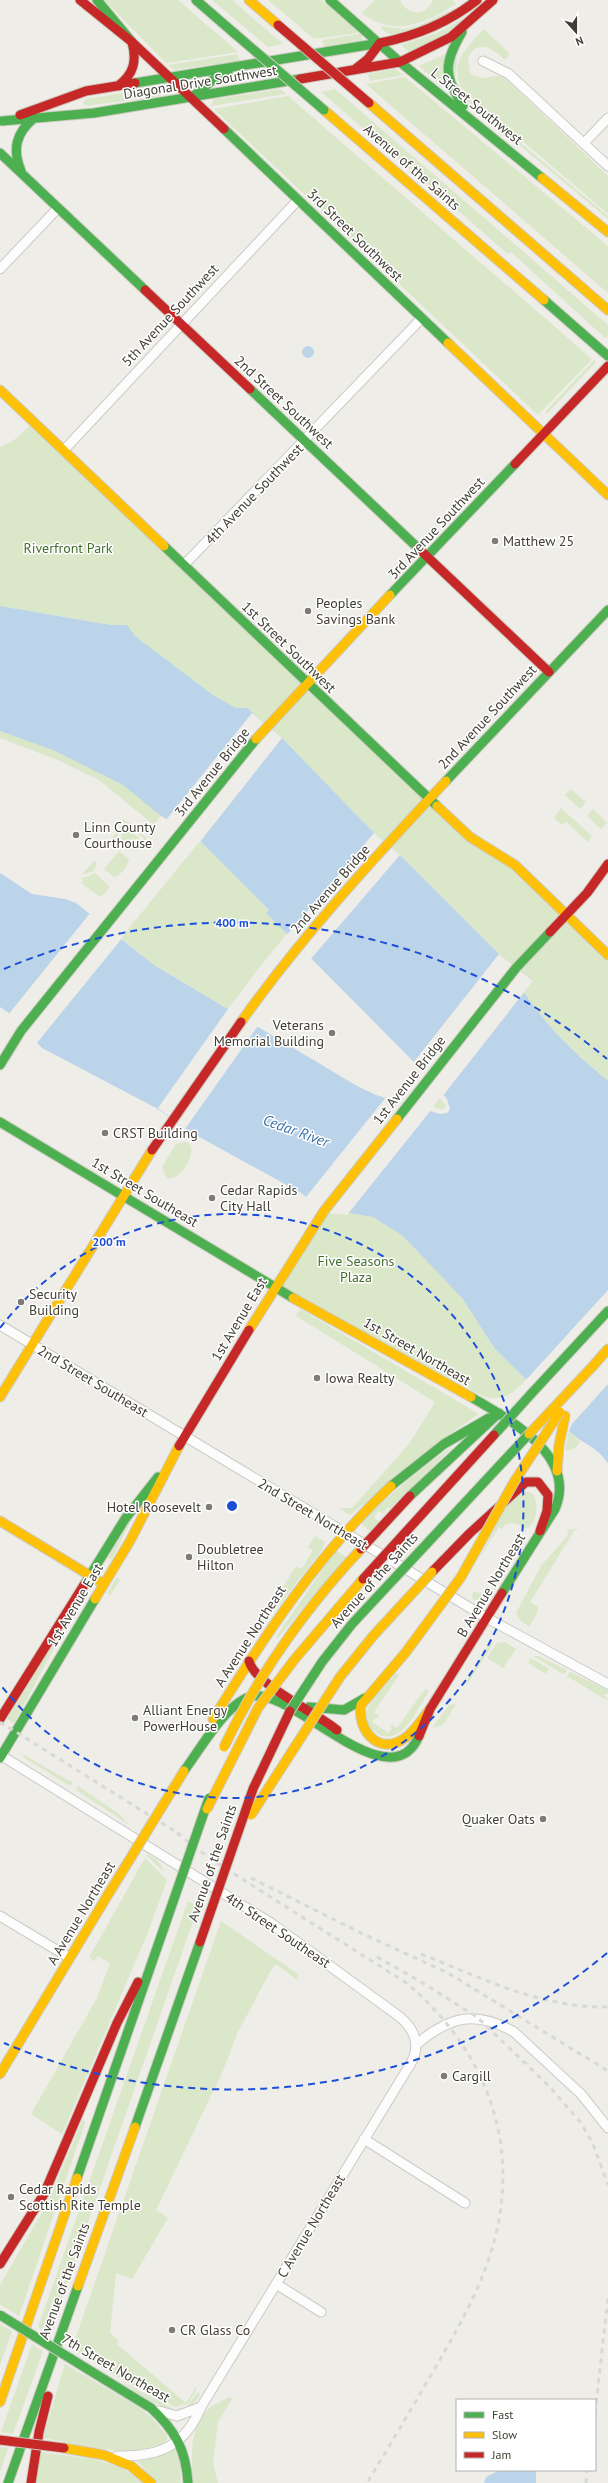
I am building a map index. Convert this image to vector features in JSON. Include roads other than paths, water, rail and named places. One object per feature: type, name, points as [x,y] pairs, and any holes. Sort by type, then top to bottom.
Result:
[{"type":"main road","name":"3rd Street Southwest","points":[[80,0],[132,42],[608,495]]},
{"type":"main road","points":[[97,0],[132,42],[136,60],[134,68],[128,78],[118,86]]},
{"type":"main road","name":"Avenue of the Saints","points":[[196,0],[608,356]]},
{"type":"main road","name":"Avenue of the Saints","points":[[249,0],[607,309]]},
{"type":"main road","name":"L Street Southwest","points":[[330,0],[400,62],[471,118],[608,232]]},
{"type":"main road","points":[[352,71],[368,59],[380,44],[406,37],[436,26],[459,14],[477,0]]},
{"type":"main road","points":[[400,62],[435,47],[464,28],[493,0]]},
{"type":"main road","points":[[464,28],[450,54],[446,72],[451,89],[471,118]]},
{"type":"main road","name":"Diagonal Drive Southwest","points":[[1,122],[86,91],[380,44]]},
{"type":"main road","name":"Diagonal Drive Southwest","points":[[1,122],[94,113],[400,62]]},
{"type":"main road","points":[[191,98],[214,79],[244,65]]},
{"type":"main road","points":[[21,173],[15,157],[16,142],[21,130],[34,118]]},
{"type":"main road","name":"2nd Street Southwest","points":[[0,153],[549,672]]},
{"type":"main road","name":"3rd Avenue Southwest","points":[[267,725],[608,366]]},
{"type":"main road","name":"1st Street Southwest","points":[[0,390],[470,838],[515,864],[608,955]]},
{"type":"main road","name":"2nd Avenue Southwest","points":[[387,844],[608,610]]},
{"type":"main road","name":"3rd Avenue Bridge","points":[[0,1065],[21,1031],[267,725]]},
{"type":"main road","name":"2nd Avenue Bridge","points":[[123,1196],[169,1122],[243,1018],[293,953],[387,844]]},
{"type":"main road","points":[[587,893],[608,864]]},
{"type":"main road","points":[[587,893],[608,877]]},
{"type":"main road","name":"1st Avenue Bridge","points":[[324,1211],[516,968],[587,893]]},
{"type":"main road","name":"1st Street Southeast","points":[[0,1122],[276,1286]]},
{"type":"main road","points":[[0,1397],[123,1196]]},
{"type":"main road","name":"1st Avenue East","points":[[0,1719],[134,1506],[168,1464],[186,1436],[276,1286],[324,1211]]},
{"type":"main road","name":"1st Street Northeast","points":[[276,1286],[386,1351],[499,1413],[540,1446]]},
{"type":"main road","name":"Avenue of the Saints","points":[[0,2402],[166,1922],[207,1809],[240,1739],[258,1708],[294,1660],[440,1494],[608,1311]]},
{"type":"main road","name":"Avenue of the Saints","points":[[8,2483],[200,1942],[234,1839],[254,1786],[282,1726],[330,1652],[382,1591],[608,1349]]},
{"type":"main road","points":[[309,1707],[344,1710],[356,1705],[366,1697],[406,1652],[461,1577],[528,1459],[592,1367]]},
{"type":"main road","points":[[207,1809],[219,1763],[250,1696],[269,1664],[303,1615],[344,1567],[410,1496],[499,1413]]},
{"type":"main road","name":"A Avenue Northeast","points":[[0,2074],[249,1661],[299,1588],[344,1532],[411,1469],[444,1444],[499,1413]]},
{"type":"main road","name":"B Avenue Northeast","points":[[430,1709],[559,1502],[561,1488],[557,1471],[559,1445],[565,1416]]},
{"type":"main road","points":[[470,1533],[540,1446]]},
{"type":"main road","name":"B Avenue Northeast","points":[[540,1446],[557,1471]]},
{"type":"main road","name":"1st Avenue East","points":[[1,1757],[140,1524],[168,1464]]},
{"type":"main road","points":[[234,1839],[308,1723],[368,1641],[470,1533],[520,1485],[532,1481],[543,1486],[548,1495],[546,1511],[540,1531]]},
{"type":"main road","points":[[0,1520],[104,1584]]},
{"type":"main road","points":[[249,1661],[251,1669],[258,1677],[309,1707],[346,1739]]},
{"type":"main road","points":[[184,1771],[227,1713],[237,1702],[252,1696],[269,1696],[320,1727],[379,1757],[387,1759],[400,1756],[414,1747],[430,1709]]},
{"type":"main road","points":[[366,1697],[358,1713],[359,1720],[366,1733],[380,1742],[388,1744],[402,1740],[430,1709]]},
{"type":"main road","points":[[0,2268],[44,2194],[117,2023],[161,1938]]},
{"type":"main road","points":[[31,2483],[39,2432],[75,2291]]},
{"type":"main road","name":"7th Street Northeast","points":[[0,2315],[151,2408]]},
{"type":"main road","points":[[151,2408],[171,2427],[180,2440],[186,2462],[188,2483]]},
{"type":"main road","points":[[0,2440],[64,2448],[104,2455],[131,2466],[151,2483]]},
{"type":"street","points":[[483,61],[509,74],[608,166]]},
{"type":"street","points":[[584,144],[608,118]]},
{"type":"street","name":"5th Avenue Southwest","points":[[64,450],[298,200]]},
{"type":"street","points":[[0,269],[58,208]]},
{"type":"street","name":"4th Avenue Southwest","points":[[184,565],[422,318]]},
{"type":"street","name":"2nd Street Southeast","points":[[0,1325],[103,1389],[186,1436]]},
{"type":"street","name":"2nd Street Northeast","points":[[186,1436],[265,1486],[487,1618],[608,1684]]},
{"type":"street","name":"4th Street Southeast","points":[[1,1757],[271,1923],[400,2017],[412,2031],[417,2044]]},
{"type":"street","points":[[0,1916],[70,1958]]},
{"type":"street","points":[[417,2044],[443,2026],[477,2017],[514,2032],[581,2094],[608,2128]]},
{"type":"street","name":"C Avenue Northeast","points":[[180,2440],[191,2429],[201,2407],[411,2063],[417,2044]]},
{"type":"street","points":[[364,2139],[466,2203]]},
{"type":"street","points":[[276,2284],[321,2312]]},
{"type":"street","name":"7th Street Northeast","points":[[151,2408],[177,2416],[201,2407]]},
{"type":"street","points":[[104,2455],[142,2455],[164,2449],[180,2440]]},
{"type":"water","points":[[308,346],[312,348],[314,352],[312,356],[308,358],[304,356],[302,352],[304,348]]},
{"type":"water","name":"Cedar River","points":[[0,606],[111,625],[127,625],[135,636],[213,695],[236,708],[247,708],[282,738],[374,833],[400,855],[499,954],[533,981],[524,992],[533,1005],[552,1029],[608,1081],[608,1463],[594,1448],[580,1440],[569,1431],[572,1424],[495,1349],[462,1298],[403,1236],[373,1217],[337,1211],[325,1211],[301,1193],[185,1129],[158,1109],[42,1048],[9,1013],[0,1007],[0,873],[32,894],[65,899],[76,903],[154,965],[357,1086],[376,1095],[440,1114],[447,1113],[450,1109],[447,1099],[414,1062],[266,913],[269,910],[200,841],[160,815],[123,785],[53,750],[0,731]]},
{"type":"water","points":[[498,2471],[536,2471],[536,2483],[484,2483],[486,2477]]},
{"type":"railway","points":[[0,1722],[181,1835]]},
{"type":"railway","points":[[177,1833],[212,1860],[408,1984],[436,2011],[460,2041],[479,2073],[492,2106],[500,2142],[503,2178],[500,2216],[490,2255],[474,2297],[460,2323],[367,2483]]},
{"type":"railway","points":[[251,1878],[361,1933],[448,1973],[608,2071]]},
{"type":"railway","points":[[421,1954],[489,1982],[535,1997],[559,2003],[608,2007]]},
{"type":"railway","points":[[377,1957],[418,1980],[477,2017],[549,2086],[581,2123],[593,2144],[608,2185]]},
{"type":"railway","points":[[596,2404],[608,2299]]},
{"type":"railway","points":[[586,2483],[587,2471]]},
{"type":"place","name":"Matthew 25","points":[[495,541]]},
{"type":"place","name":"Peoples Savings Bank","points":[[308,611]]},
{"type":"place","name":"Linn County Courthouse","points":[[76,835]]},
{"type":"place","name":"Veterans Memorial Building","points":[[332,1033]]},
{"type":"place","name":"CRST Building","points":[[105,1133]]},
{"type":"place","name":"Cedar Rapids City Hall","points":[[212,1198]]},
{"type":"place","name":"Security Building","points":[[21,1302]]},
{"type":"place","name":"Iowa Realty","points":[[317,1378]]},
{"type":"place","name":"Hotel Roosevelt","points":[[209,1507]]},
{"type":"place","name":"Doubletree Hilton","points":[[189,1557]]},
{"type":"place","name":"Alliant Energy PowerHouse","points":[[135,1718]]},
{"type":"place","name":"Quaker Oats","points":[[543,1819]]},
{"type":"place","name":"Cargill","points":[[444,2076]]},
{"type":"place","name":"Cedar Rapids Scottish Rite Temple","points":[[11,2197]]},
{"type":"place","name":"CR Glass Co","points":[[172,2330]]},
{"type":"park label","name":"Riverfront Park","points":[[68,548]]},
{"type":"park label","name":"Five Seasons Plaza","points":[[356,1270]]}]
